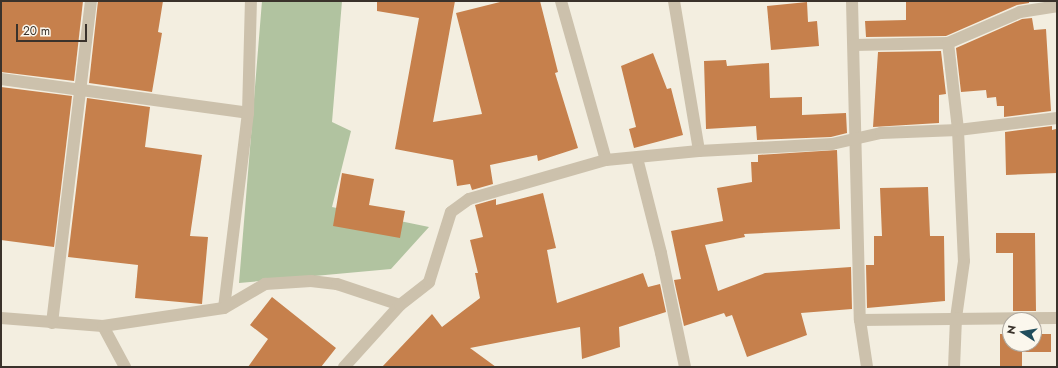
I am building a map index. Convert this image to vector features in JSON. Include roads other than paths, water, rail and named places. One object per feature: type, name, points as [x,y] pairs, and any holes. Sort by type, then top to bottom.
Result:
[{"type":"street","points":[[52,323],[91,1]]},
{"type":"street","points":[[224,308],[248,113],[251,1]]},
{"type":"street","points":[[561,1],[606,160]]},
{"type":"street","points":[[674,1],[699,151]]},
{"type":"street","points":[[852,1],[854,45],[854,140],[860,320],[867,367]]},
{"type":"street","points":[[854,45],[948,43],[1020,12],[1057,6]]},
{"type":"street","points":[[948,43],[958,130],[964,261],[956,318],[954,367]]},
{"type":"street","points":[[1,79],[248,113]]},
{"type":"street","points":[[344,367],[400,305],[429,282],[451,212],[469,199],[606,160],[699,151],[832,144],[881,133],[958,130],[1057,118]]},
{"type":"street","points":[[637,158],[661,252],[685,367]]},
{"type":"street","points":[[1,318],[103,326],[224,308],[265,284],[311,281],[337,284],[400,305]]},
{"type":"street","points":[[860,320],[1057,318]]},
{"type":"street","points":[[103,326],[125,367]]}]
